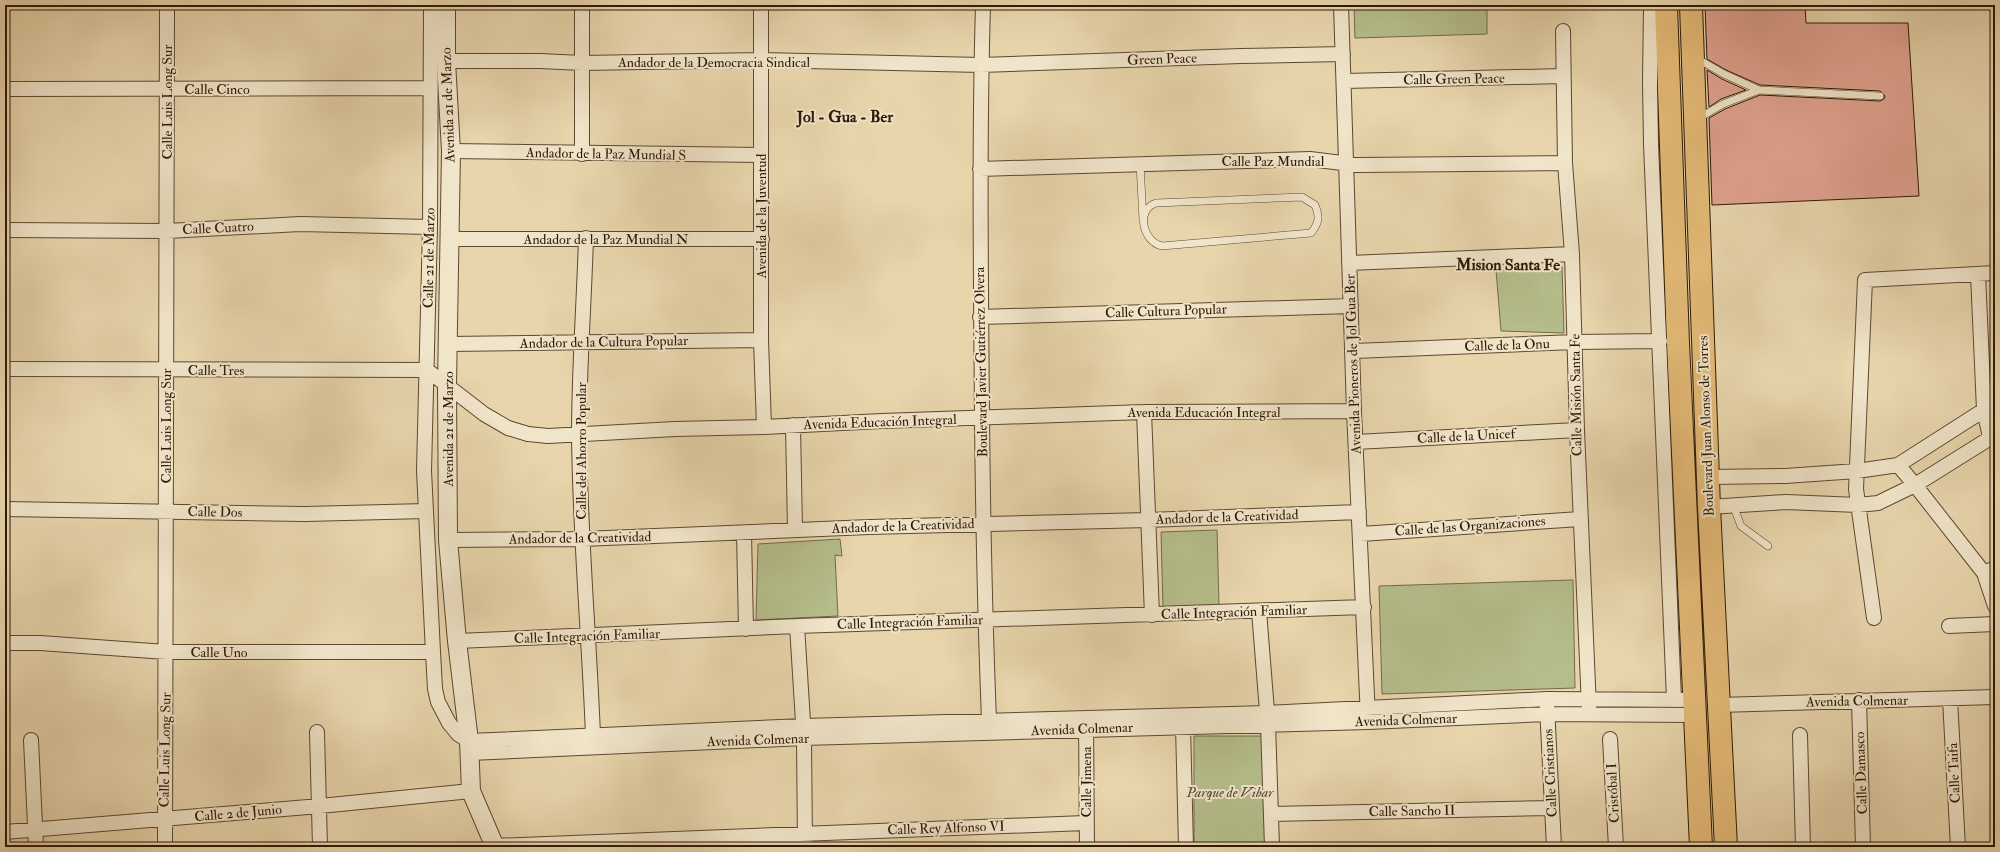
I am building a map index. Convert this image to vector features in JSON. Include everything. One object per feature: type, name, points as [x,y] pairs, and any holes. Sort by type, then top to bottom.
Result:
[{"type":"main road","name":"Boulevard Juan Alonso de Torres","points":[[1666,5],[1678,343],[1688,705],[1701,847]]},
{"type":"main road","name":"Boulevard Juan Alonso de Torres","points":[[1691,5],[1709,507],[1726,847]]},
{"type":"street","name":"Calle Luis Long Sur","points":[[165,847],[167,5]]},
{"type":"street","name":"Calle 21 de Marzo","points":[[431,5],[429,88],[430,227],[424,456],[433,652],[438,702],[449,723],[469,747]]},
{"type":"street","name":"Avenida 21 de Marzo","points":[[446,5],[446,61],[450,151],[447,385],[448,540],[457,641],[469,747],[471,791],[494,846]]},
{"type":"street","points":[[582,5],[582,154]]},
{"type":"street","name":"Avenida de la Juventud","points":[[761,5],[761,340],[764,427]]},
{"type":"street","name":"Boulevard Javier Gutiérrez Olvera","points":[[983,5],[981,65],[980,317],[985,620],[989,720]]},
{"type":"street","name":"Avenida Pioneros de Jol Gua Ber","points":[[1341,5],[1345,164],[1354,350],[1354,411],[1361,534],[1368,715]]},
{"type":"street","points":[[1651,5],[1650,82],[1660,341],[1688,705]]},
{"type":"street","name":"Calle Misión Santa Fe","points":[[1563,31],[1565,163],[1572,254],[1580,519],[1589,714]]},
{"type":"street","name":"Green Peace","points":[[981,65],[1343,54]]},
{"type":"street","name":"Andador de la Democracia Sindical","points":[[446,61],[540,61],[582,63],[761,60],[981,65]]},
{"type":"street","name":"Calle Green Peace","points":[[1344,82],[1564,76]]},
{"type":"street","name":"Calle Cinco","points":[[5,89],[429,88]]},
{"type":"street","name":"Andador de la Paz Mundial S","points":[[450,151],[582,154],[761,155]]},
{"type":"street","name":"Calle Paz Mundial","points":[[980,169],[1310,159],[1324,159],[1345,164],[1565,163]]},
{"type":"street","name":"Calle Cuatro","points":[[5,230],[167,231],[300,224],[430,227]]},
{"type":"street","name":"Calle del Ahorro Popular","points":[[586,238],[579,434],[582,539],[589,636],[593,735]]},
{"type":"street","name":"Andador de la Paz Mundial N","points":[[450,239],[762,239]]},
{"type":"street","points":[[1349,263],[1572,254]]},
{"type":"street","points":[[1874,618],[1856,489],[1865,280],[1995,273]]},
{"type":"street","points":[[1709,507],[1786,502],[1858,505],[1878,503],[1915,485],[1993,436],[1989,408],[1978,274]]},
{"type":"street","name":"Calle Cultura Popular","points":[[980,317],[1351,306]]},
{"type":"street","name":"Andador de la Cultura Popular","points":[[448,344],[761,340]]},
{"type":"street","name":"Calle de la Onu","points":[[1354,350],[1575,342],[1660,341]]},
{"type":"street","name":"Calle Tres","points":[[5,369],[427,370]]},
{"type":"street","name":"Avenida Educación Integral","points":[[427,370],[484,414],[508,428],[528,434],[579,434],[675,429],[764,427],[1144,412],[1354,411]]},
{"type":"street","points":[[1709,477],[1785,476],[1857,471],[1898,465],[1989,408]]},
{"type":"street","points":[[1144,412],[1152,615]]},
{"type":"street","points":[[793,425],[795,530]]},
{"type":"street","name":"Calle de la Unicef","points":[[1356,442],[1577,430]]},
{"type":"street","points":[[1898,465],[1989,571],[1995,606]]},
{"type":"street","name":"Calle Dos","points":[[5,509],[305,514],[426,511]]},
{"type":"street","name":"Andador de la Creatividad","points":[[448,540],[582,539],[795,530],[1148,520],[1359,512]]},
{"type":"street","name":"Calle de las Organizaciones","points":[[1361,534],[1580,519]]},
{"type":"street","points":[[744,533],[746,628]]},
{"type":"street","name":"Calle Integración Familiar","points":[[457,641],[797,626],[1364,607]]},
{"type":"street","points":[[1259,611],[1268,718],[1272,847]]},
{"type":"street","points":[[1949,626],[1995,624]]},
{"type":"street","points":[[797,626],[804,732],[805,847]]},
{"type":"street","name":"Calle Uno","points":[[5,643],[40,643],[166,652],[433,652]]},
{"type":"street","name":"Avenida Colmenar","points":[[1718,705],[1995,697]]},
{"type":"street","name":"Avenida Colmenar","points":[[1368,715],[1547,699],[1588,699],[1688,705]]},
{"type":"street","name":"Calle Cristianos","points":[[1547,699],[1554,847]]},
{"type":"street","name":"Calle Taifa","points":[[1950,699],[1958,847]]},
{"type":"street","name":"Calle Damasco","points":[[1859,700],[1863,847]]},
{"type":"street","name":"Avenida Colmenar","points":[[469,747],[593,735],[804,732],[1368,715],[1589,714],[1688,705]]},
{"type":"street","name":"Avenida Colmenar","points":[[469,747],[804,732],[989,720],[1183,726],[1268,718]]},
{"type":"street","name":"Calle Jimena","points":[[1086,724],[1085,823],[1087,847]]},
{"type":"street","points":[[1183,726],[1186,847]]},
{"type":"street","points":[[317,732],[320,847]]},
{"type":"street","points":[[1800,735],[1803,847]]},
{"type":"street","name":"Cristóbal I","points":[[1610,739],[1616,847]]},
{"type":"street","points":[[31,740],[36,847]]},
{"type":"street","name":"Calle 2 de Junio","points":[[5,832],[320,806],[471,791]]},
{"type":"street","name":"Calle Sancho II","points":[[1271,814],[1552,808]]},
{"type":"street","name":"Calle Rey Alfonso VI","points":[[494,846],[1085,823]]},
{"type":"lane","points":[[1693,56],[1724,74],[1759,90],[1880,96]]},
{"type":"lane","points":[[1695,121],[1723,104],[1759,90]]},
{"type":"lane","points":[[1140,164],[1143,221],[1144,230],[1148,238],[1156,245],[1162,246],[1311,234],[1317,225],[1319,214],[1315,205],[1302,197],[1156,203],[1148,208],[1143,221]]},
{"type":"lane","points":[[1733,506],[1741,526],[1768,546]]},
{"type":"green space","points":[[1354,5],[1487,5],[1487,34],[1355,38]]},
{"type":"green space","points":[[1562,267],[1564,333],[1501,331],[1496,270]]},
{"type":"green space","points":[[1217,530],[1219,605],[1163,607],[1161,532]]},
{"type":"green space","points":[[840,539],[842,556],[835,555],[838,616],[756,620],[758,544]]},
{"type":"green space","points":[[1573,580],[1575,688],[1382,694],[1379,586]]},
{"type":"green space","name":"Parque de Vibar","points":[[1194,736],[1265,736],[1265,847],[1194,847]]},
{"type":"building","points":[[1705,5],[1805,5],[1806,23],[1908,23],[1919,196],[1712,205],[1709,118],[1725,109],[1760,95],[1880,101],[1884,99],[1885,96],[1880,91],[1760,85],[1726,70],[1707,59]]},
{"type":"building","points":[[1707,70],[1746,90],[1721,99],[1709,107]]},
{"type":"district","name":"Jol - Gua - Ber","points":[[845,117]]},
{"type":"district","name":"Mision Santa Fe","points":[[1508,265]]}]
